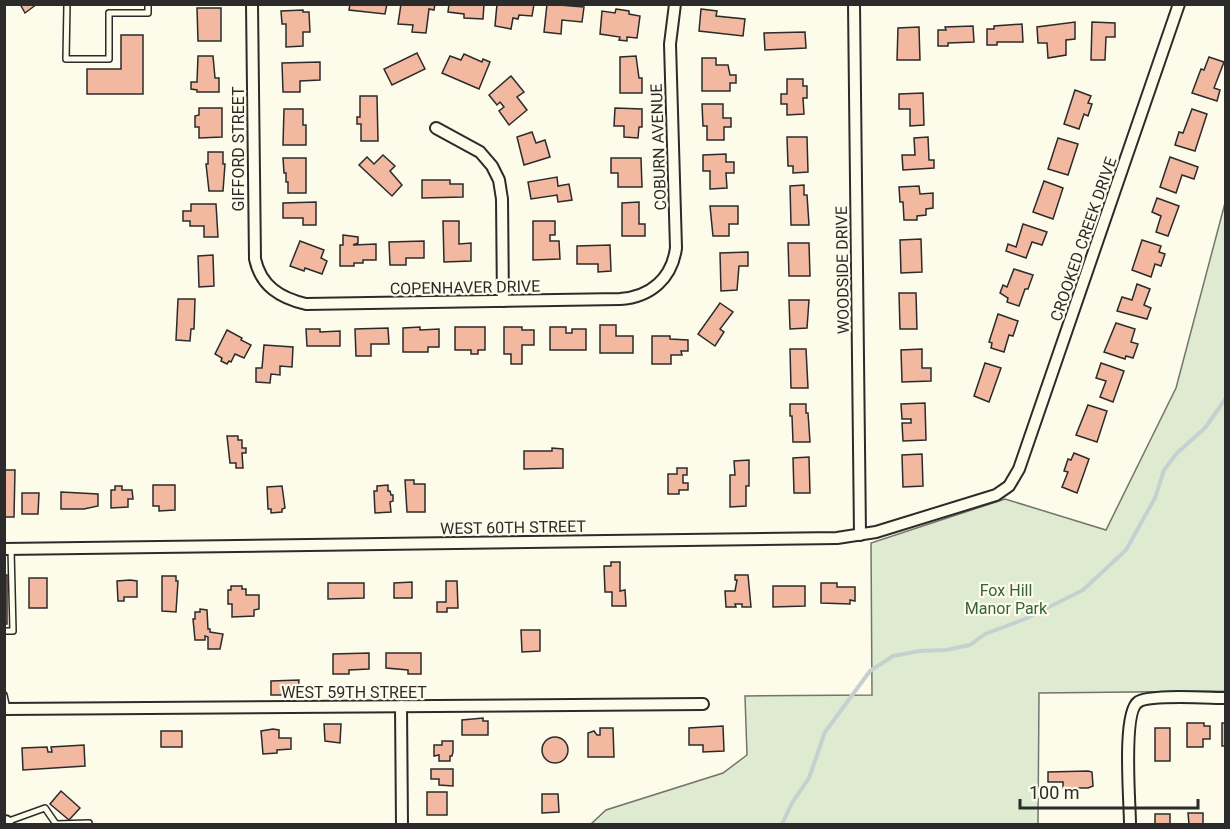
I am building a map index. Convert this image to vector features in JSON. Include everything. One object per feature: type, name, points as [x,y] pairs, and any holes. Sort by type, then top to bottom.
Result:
[{"type":"street","name":"GIFFORD STREET","points":[[252,4],[254,254],[259,273],[270,288]]},
{"type":"street","name":"COBURN AVENUE","points":[[660,284],[671,267],[676,248],[670,44],[675,4]]},
{"type":"street","name":"WOODSIDE DRIVE","points":[[854,4],[860,535]]},
{"type":"street","name":"CROOKED CREEK DRIVE","points":[[1011,482],[1019,469],[1179,4]]},
{"type":"street","points":[[436,128],[480,152],[492,166],[499,180],[502,199],[503,301]]},
{"type":"street","name":"COPENHAVER DRIVE","points":[[270,288],[283,297],[306,304],[632,299],[660,284]]},
{"type":"street","name":"WEST 60TH STREET","points":[[8,549],[837,538],[882,531],[996,495],[1011,482]]},
{"type":"street","points":[[1130,825],[1128,732],[1131,713],[1138,701],[1161,698],[1226,698]]},
{"type":"street","name":"WEST 59TH STREET","points":[[6,709],[703,704]]},
{"type":"street","points":[[401,706],[402,825]]},
{"type":"lane","points":[[67,4],[66,58],[109,58],[109,13],[148,13],[148,4]]},
{"type":"lane","points":[[4,631],[13,631],[8,549]]},
{"type":"lane","points":[[4,695],[6,709]]},
{"type":"lane","points":[[5,824],[45,808],[56,824],[89,823],[89,825]]},
{"type":"green space","name":"Fox Hill Manor Park","points":[[1225,203],[1225,691],[1039,693],[1038,824],[591,824],[606,810],[723,773],[747,755],[745,696],[872,695],[871,543],[1005,499],[1106,530],[1176,388]]},
{"type":"building","points":[[20,4],[37,4],[25,13]]},
{"type":"building","points":[[350,4],[387,4],[385,14],[349,10]]},
{"type":"building","points":[[401,4],[435,4],[434,10],[429,9],[426,33],[412,32],[413,25],[398,24]]},
{"type":"building","points":[[449,4],[484,4],[483,19],[464,18],[464,14],[448,12]]},
{"type":"building","points":[[497,4],[534,4],[532,16],[519,15],[518,19],[513,18],[511,29],[495,26]]},
{"type":"building","points":[[547,4],[584,7],[582,22],[562,20],[561,34],[544,32]]},
{"type":"building","points":[[197,8],[221,8],[221,41],[198,41]]},
{"type":"building","points":[[616,9],[640,16],[637,38],[627,37],[627,41],[619,40],[620,37],[600,34],[602,11],[615,13]]},
{"type":"building","points":[[701,9],[717,11],[716,16],[745,19],[743,36],[699,31]]},
{"type":"building","points":[[303,10],[303,12],[309,12],[310,32],[303,32],[303,46],[286,47],[286,24],[282,24],[281,11]]},
{"type":"building","points":[[1075,22],[1075,39],[1066,40],[1066,55],[1048,58],[1047,43],[1038,43],[1037,27]]},
{"type":"building","points":[[1092,22],[1115,23],[1115,37],[1106,37],[1105,60],[1091,60]]},
{"type":"building","points":[[1022,24],[1023,42],[997,42],[997,45],[987,45],[987,29],[994,29],[994,26]]},
{"type":"building","points":[[973,26],[974,42],[948,43],[948,46],[938,46],[938,30],[946,30],[945,27]]},
{"type":"building","points":[[919,27],[920,60],[897,60],[898,28]]},
{"type":"building","points":[[805,32],[806,48],[765,50],[764,33]]},
{"type":"building","points":[[121,35],[143,35],[143,94],[87,94],[87,69],[121,69]]},
{"type":"building","points":[[417,53],[425,69],[392,85],[384,69]]},
{"type":"building","points":[[464,54],[482,62],[483,59],[490,62],[479,89],[442,73],[450,56],[461,60]]},
{"type":"building","points":[[198,56],[213,56],[215,78],[219,78],[219,92],[197,92],[191,89],[191,82],[197,82]]},
{"type":"building","points":[[636,56],[639,78],[642,78],[642,93],[620,93],[620,57]]},
{"type":"building","points":[[1209,57],[1224,62],[1214,88],[1220,90],[1217,101],[1192,93],[1201,69],[1204,70]]},
{"type":"building","points":[[702,58],[716,58],[716,65],[728,65],[730,75],[736,75],[736,83],[730,83],[730,91],[702,91]]},
{"type":"building","points":[[320,62],[320,80],[300,81],[300,92],[283,92],[282,63]]},
{"type":"building","points":[[511,76],[524,92],[517,97],[527,110],[509,125],[499,111],[504,107],[500,102],[497,105],[489,95]]},
{"type":"building","points":[[787,79],[803,79],[803,86],[807,86],[807,98],[803,98],[804,114],[787,115],[787,104],[781,104],[781,94],[787,94]]},
{"type":"building","points":[[1075,90],[1091,96],[1088,103],[1092,104],[1088,116],[1084,114],[1079,129],[1064,124]]},
{"type":"building","points":[[923,93],[924,125],[910,126],[910,109],[899,109],[899,94]]},
{"type":"building","points":[[360,96],[377,96],[378,141],[361,141],[361,124],[357,124],[357,117],[360,117]]},
{"type":"building","points":[[702,104],[723,104],[723,118],[731,118],[731,127],[724,127],[724,140],[707,140],[707,126],[703,126]]},
{"type":"building","points":[[199,108],[222,108],[222,137],[199,138],[199,127],[195,127],[195,116],[199,115]]},
{"type":"building","points":[[615,108],[642,109],[642,127],[639,127],[638,138],[624,137],[624,126],[614,126]]},
{"type":"building","points":[[284,109],[303,109],[306,145],[283,145]]},
{"type":"building","points":[[1192,109],[1207,114],[1195,151],[1175,145],[1179,132],[1183,133]]},
{"type":"building","points":[[532,132],[536,143],[545,140],[550,157],[524,165],[517,137]]},
{"type":"building","points":[[787,137],[807,137],[808,172],[793,173],[793,166],[788,166]]},
{"type":"building","points":[[928,137],[929,160],[934,160],[934,168],[903,170],[902,155],[915,155],[914,138]]},
{"type":"building","points":[[1058,138],[1078,144],[1068,175],[1048,169]]},
{"type":"building","points":[[208,152],[223,152],[223,164],[225,164],[223,191],[209,191],[206,164],[208,164]]},
{"type":"building","points":[[726,154],[726,162],[734,162],[734,173],[726,173],[727,188],[710,189],[710,171],[703,171],[703,155]]},
{"type":"building","points":[[383,155],[395,166],[390,171],[402,185],[392,196],[359,165],[367,157],[374,164]]},
{"type":"building","points":[[1170,157],[1198,167],[1194,179],[1182,175],[1176,193],[1160,187]]},
{"type":"building","points":[[283,158],[306,158],[306,193],[288,193]]},
{"type":"building","points":[[611,158],[641,158],[642,187],[618,187],[618,173],[611,173]]},
{"type":"building","points":[[557,177],[558,186],[569,184],[572,200],[558,202],[557,195],[531,199],[528,182]]},
{"type":"building","points":[[422,180],[450,180],[450,184],[463,184],[463,197],[422,198]]},
{"type":"building","points":[[1044,181],[1063,188],[1053,219],[1033,212]]},
{"type":"building","points":[[804,185],[809,225],[791,225],[790,186]]},
{"type":"building","points":[[919,186],[920,194],[933,193],[933,208],[926,209],[926,215],[917,216],[917,220],[904,220],[899,187]]},
{"type":"building","points":[[1157,198],[1179,206],[1168,236],[1156,232],[1161,216],[1152,212]]},
{"type":"building","points":[[316,202],[316,225],[303,225],[303,218],[283,218],[283,203]]},
{"type":"building","points":[[639,202],[639,224],[645,224],[645,236],[622,236],[622,203]]},
{"type":"building","points":[[191,204],[216,204],[218,237],[204,237],[204,226],[190,226],[190,221],[183,221],[183,211],[191,211]]},
{"type":"building","points":[[710,206],[738,206],[738,224],[729,224],[729,236],[713,236]]},
{"type":"building","points":[[443,221],[459,221],[459,244],[471,243],[471,261],[444,262]]},
{"type":"building","points":[[533,221],[555,221],[555,235],[550,235],[550,241],[559,241],[560,259],[533,260]]},
{"type":"building","points":[[1023,224],[1047,232],[1042,245],[1032,242],[1026,258],[1006,251],[1008,244],[1016,247]]},
{"type":"building","points":[[343,235],[358,237],[358,243],[353,245],[376,244],[376,260],[363,260],[363,263],[354,263],[354,266],[340,266],[340,245],[343,245]]},
{"type":"building","points":[[921,239],[922,272],[901,273],[900,240]]},
{"type":"building","points":[[1142,240],[1161,246],[1159,252],[1165,254],[1161,266],[1155,264],[1151,277],[1132,270]]},
{"type":"building","points":[[300,241],[324,250],[321,258],[327,261],[322,274],[290,266]]},
{"type":"building","points":[[424,241],[424,258],[406,258],[406,265],[390,265],[389,242]]},
{"type":"building","points":[[788,243],[809,243],[810,276],[789,276]]},
{"type":"building","points":[[610,245],[611,271],[598,272],[598,264],[577,264],[577,246]]},
{"type":"building","points":[[748,252],[748,266],[739,266],[737,290],[721,291],[720,253]]},
{"type":"building","points":[[213,255],[214,286],[199,287],[198,256]]},
{"type":"building","points":[[1014,269],[1033,275],[1019,306],[1007,302],[1008,298],[1000,293],[1003,285],[1007,287]]},
{"type":"building","points":[[1137,284],[1150,289],[1144,305],[1151,308],[1147,319],[1117,311],[1122,297],[1132,300]]},
{"type":"building","points":[[899,293],[916,293],[917,329],[900,329]]},
{"type":"building","points":[[178,299],[195,299],[194,329],[191,329],[190,341],[176,340]]},
{"type":"building","points":[[789,300],[809,300],[807,328],[790,329]]},
{"type":"building","points":[[720,303],[733,312],[720,329],[724,332],[715,346],[698,334]]},
{"type":"building","points":[[998,314],[1018,321],[1013,336],[1009,335],[1004,352],[991,348],[992,343],[989,342]]},
{"type":"building","points":[[1116,323],[1135,329],[1131,342],[1138,344],[1133,358],[1126,356],[1125,359],[1104,352]]},
{"type":"building","points":[[600,325],[616,325],[616,336],[633,336],[633,353],[600,353]]},
{"type":"building","points":[[420,327],[420,330],[439,329],[439,347],[428,347],[428,352],[403,352],[403,328]]},
{"type":"building","points":[[455,327],[485,327],[485,350],[478,350],[478,354],[471,354],[471,350],[455,350]]},
{"type":"building","points":[[504,327],[534,330],[534,345],[522,345],[522,364],[511,364],[511,354],[504,354]]},
{"type":"building","points":[[550,327],[566,327],[566,333],[572,333],[572,329],[586,329],[586,350],[550,350]]},
{"type":"building","points":[[388,328],[389,344],[371,344],[371,356],[356,356],[355,329]]},
{"type":"building","points":[[306,329],[320,329],[320,332],[340,331],[340,346],[307,346]]},
{"type":"building","points":[[227,330],[251,345],[244,358],[235,354],[231,362],[227,364],[215,354]]},
{"type":"building","points":[[652,336],[670,336],[670,339],[688,340],[688,351],[681,351],[682,355],[671,355],[671,364],[652,364]]},
{"type":"building","points":[[264,345],[293,347],[292,367],[280,366],[280,375],[271,374],[270,383],[256,382],[256,368],[262,368]]},
{"type":"building","points":[[790,349],[806,349],[808,388],[791,388]]},
{"type":"building","points":[[922,349],[922,368],[931,368],[931,381],[902,382],[901,350]]},
{"type":"building","points":[[985,363],[1001,368],[989,402],[974,396]]},
{"type":"building","points":[[1101,363],[1124,371],[1113,402],[1100,397],[1106,381],[1096,378]]},
{"type":"building","points":[[925,403],[926,440],[903,441],[902,423],[911,423],[911,419],[902,419],[901,404]]},
{"type":"building","points":[[790,404],[806,404],[810,442],[793,442]]},
{"type":"building","points":[[1088,405],[1107,411],[1097,442],[1076,435]]},
{"type":"building","points":[[227,436],[238,436],[238,440],[242,440],[242,448],[246,448],[246,453],[242,453],[243,468],[236,468],[236,463],[230,463]]},
{"type":"building","points":[[552,448],[563,449],[563,468],[524,469],[524,451],[552,451]]},
{"type":"building","points":[[1074,453],[1089,459],[1077,493],[1062,487],[1068,472],[1064,471],[1068,459],[1071,460]]},
{"type":"building","points":[[922,454],[923,486],[903,487],[902,455]]},
{"type":"building","points":[[809,457],[810,493],[794,493],[793,458]]},
{"type":"building","points":[[749,460],[746,506],[730,507],[730,475],[735,475],[734,461]]},
{"type":"building","points":[[677,468],[687,468],[687,475],[683,475],[683,483],[688,483],[688,490],[679,490],[679,494],[668,494],[668,474],[677,474]]},
{"type":"building","points":[[4,470],[15,470],[14,517],[4,517]]},
{"type":"building","points":[[405,480],[414,480],[414,484],[425,484],[425,512],[407,512]]},
{"type":"building","points":[[153,485],[175,485],[175,510],[159,511],[159,506],[153,506]]},
{"type":"building","points":[[388,485],[388,491],[393,495],[393,501],[390,502],[391,512],[375,513],[374,491],[377,491],[377,486]]},
{"type":"building","points":[[115,486],[122,486],[122,490],[132,490],[133,499],[128,499],[128,507],[111,508],[111,490],[115,490]]},
{"type":"building","points":[[282,486],[285,508],[282,512],[271,513],[271,509],[268,509],[267,487]]},
{"type":"building","points":[[61,492],[98,494],[98,506],[84,509],[61,509]]},
{"type":"building","points":[[22,493],[39,493],[38,514],[22,514]]},
{"type":"building","points":[[611,562],[620,562],[620,591],[625,590],[626,606],[612,606],[612,592],[605,592],[604,566],[611,566]]},
{"type":"building","points":[[4,575],[7,575],[7,624],[4,624]]},
{"type":"building","points":[[735,575],[748,575],[751,607],[735,604],[736,607],[726,607],[725,591],[735,591],[737,580],[735,580]]},
{"type":"building","points":[[162,576],[176,576],[176,581],[178,581],[176,612],[162,611]]},
{"type":"building","points":[[29,578],[47,578],[47,608],[29,608]]},
{"type":"building","points":[[117,581],[137,581],[137,597],[124,597],[124,601],[118,601]]},
{"type":"building","points":[[446,581],[457,581],[458,608],[447,608],[447,612],[437,612],[437,602],[446,602]]},
{"type":"building","points":[[412,582],[412,598],[394,598],[394,583]]},
{"type":"building","points":[[328,583],[364,583],[364,598],[328,599]]},
{"type":"building","points":[[821,583],[837,583],[837,587],[855,587],[855,601],[850,600],[850,604],[821,603]]},
{"type":"building","points":[[231,586],[242,586],[242,589],[246,589],[246,595],[259,595],[259,609],[254,610],[254,616],[232,617],[232,604],[228,604],[228,590],[231,590]]},
{"type":"building","points":[[773,586],[805,586],[805,606],[773,607]]},
{"type":"building","points":[[200,609],[207,610],[210,632],[223,634],[220,649],[208,649],[208,637],[205,636],[205,640],[195,640],[193,619],[195,619],[195,612],[200,612]]},
{"type":"building","points":[[521,630],[540,630],[540,651],[522,652]]},
{"type":"building","points":[[369,653],[369,669],[349,670],[349,674],[333,674],[333,654]]},
{"type":"building","points":[[386,653],[421,653],[421,674],[408,674],[408,670],[386,668]]},
{"type":"building","points":[[299,680],[298,695],[271,695],[271,681]]},
{"type":"building","points":[[483,718],[483,721],[488,721],[488,735],[462,735],[462,720]]},
{"type":"building","points":[[1187,723],[1204,723],[1204,726],[1210,726],[1210,739],[1203,739],[1203,747],[1187,747]]},
{"type":"building","points":[[1222,723],[1226,723],[1226,746],[1222,746]]},
{"type":"building","points":[[324,724],[341,724],[340,743],[325,741]]},
{"type":"building","points":[[723,726],[724,751],[703,752],[703,745],[689,745],[689,728]]},
{"type":"building","points":[[600,728],[613,728],[614,757],[588,757],[588,733],[594,731],[600,735]]},
{"type":"building","points":[[1155,728],[1170,728],[1170,761],[1155,761]]},
{"type":"building","points":[[279,730],[279,738],[291,738],[291,749],[263,754],[261,731]]},
{"type":"building","points":[[161,731],[182,731],[182,747],[161,747]]},
{"type":"building","points":[[555,737],[564,741],[568,750],[564,759],[555,763],[546,759],[542,750],[546,741]]},
{"type":"building","points":[[442,741],[453,741],[450,761],[439,761],[439,755],[434,756],[434,745],[442,745]]},
{"type":"building","points":[[84,745],[85,766],[23,770],[22,748],[47,747],[48,752],[52,752],[51,747]]},
{"type":"building","points":[[431,769],[453,769],[453,786],[439,785],[439,779],[431,779]]},
{"type":"building","points":[[1048,772],[1092,772],[1093,786],[1088,788],[1063,788],[1063,782],[1048,782]]},
{"type":"building","points":[[61,791],[80,808],[69,820],[50,804]]},
{"type":"building","points":[[427,792],[447,792],[447,815],[427,815]]},
{"type":"building","points":[[542,794],[558,794],[559,812],[542,813]]},
{"type":"building","points":[[1188,813],[1203,813],[1203,824],[1189,824]]},
{"type":"building","points":[[1155,814],[1170,814],[1170,824],[1155,824]]},
{"type":"waterway","points":[[782,824],[792,803],[809,778],[825,732],[870,671],[893,656],[970,645],[985,634],[1025,619],[1083,590],[1126,550],[1155,498],[1164,470],[1177,453],[1205,428],[1226,398]]}]
